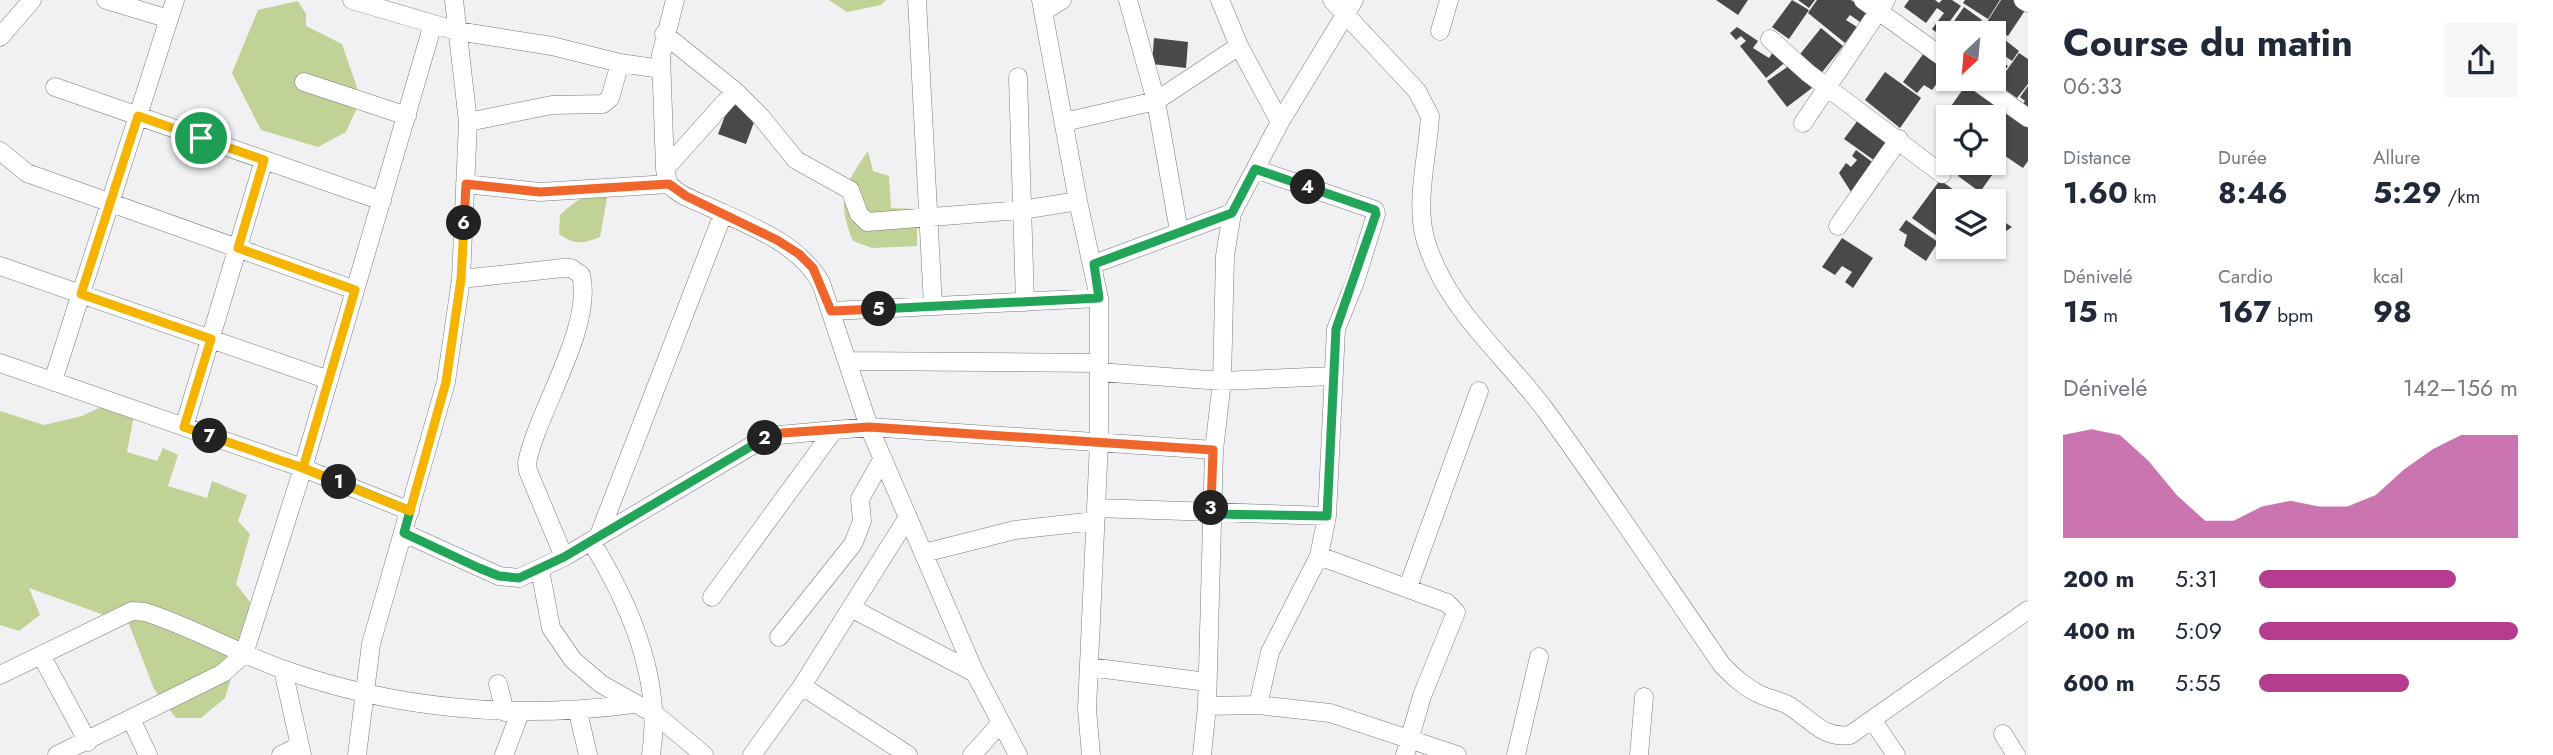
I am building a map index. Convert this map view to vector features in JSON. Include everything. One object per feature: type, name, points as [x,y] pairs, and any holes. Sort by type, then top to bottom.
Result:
[{"type":"street","points":[[0,37],[32,0]]},
{"type":"street","points":[[106,0],[169,19]]},
{"type":"street","points":[[53,381],[176,0]]},
{"type":"street","points":[[352,0],[457,31],[552,46],[620,63],[661,69]]},
{"type":"street","points":[[357,755],[363,692],[372,644],[446,382],[461,279],[468,122],[454,0]]},
{"type":"street","points":[[675,0],[664,34],[661,69],[667,176],[686,196],[799,254],[813,268],[831,311],[869,427],[975,673],[1018,755]]},
{"type":"street","points":[[917,0],[933,306]]},
{"type":"street","points":[[1062,0],[1042,6],[1077,201],[1094,264],[1099,298],[1099,442],[1087,709],[1091,755]]},
{"type":"street","points":[[1128,0],[1156,101],[1179,231]]},
{"type":"street","points":[[1220,0],[1239,46],[1280,122]]},
{"type":"street","points":[[1332,0],[1351,7],[1417,91],[1430,116],[1421,212],[1433,261],[1448,291],[1462,312],[1545,409],[1722,665],[1748,688],[1787,705],[1817,728],[1836,737],[1850,735],[2028,610]]},
{"type":"street","points":[[1440,32],[1449,0]]},
{"type":"street","points":[[2024,0],[2028,3]]},
{"type":"street","points":[[1803,123],[1828,87],[1875,4],[1936,52]]},
{"type":"street","points":[[1202,755],[1207,682],[1213,450],[1222,381],[1225,256],[1232,213],[1280,122],[1351,7]]},
{"type":"street","points":[[57,755],[223,673],[244,654],[303,468],[433,24]]},
{"type":"street","points":[[664,34],[735,91],[761,117],[796,160],[850,190],[859,214],[867,222],[1022,209],[1077,201]]},
{"type":"street","points":[[1770,39],[1808,73],[1936,169]]},
{"type":"street","points":[[1064,122],[1156,101],[1239,46]]},
{"type":"street","points":[[468,122],[552,105],[603,104],[610,98],[620,63]]},
{"type":"street","points":[[1018,77],[1025,302]]},
{"type":"street","points":[[304,82],[407,116]]},
{"type":"street","points":[[55,87],[382,201]]},
{"type":"street","points":[[466,184],[540,192],[667,176],[735,91]]},
{"type":"street","points":[[1990,91],[2028,118]]},
{"type":"street","points":[[1838,226],[1899,139]]},
{"type":"street","points":[[0,151],[27,173],[355,290]]},
{"type":"street","points":[[184,427],[264,160]]},
{"type":"street","points":[[1255,169],[1375,210],[1370,236],[1336,329],[1332,376],[1334,424],[1327,516],[1319,556],[1270,652],[1258,705]]},
{"type":"street","points":[[1094,264],[1232,213]]},
{"type":"street","points":[[651,755],[656,715],[641,647],[630,614],[595,538],[723,214]]},
{"type":"street","points":[[0,266],[329,380]]},
{"type":"street","points":[[461,279],[563,268],[571,268],[581,275],[580,310],[572,340],[527,463],[564,557]]},
{"type":"street","points":[[831,311],[1099,298]]},
{"type":"street","points":[[847,361],[1099,367],[1222,381],[1332,376]]},
{"type":"street","points":[[0,363],[303,468],[410,511]]},
{"type":"street","points":[[1408,587],[1479,391]]},
{"type":"street","points":[[404,533],[499,576],[519,578],[540,570],[693,484],[768,436],[869,427],[1213,450]]},
{"type":"street","points":[[712,597],[834,430]]},
{"type":"street","points":[[779,637],[853,544],[862,521],[860,499],[883,458]]},
{"type":"street","points":[[924,553],[1015,530],[1095,514],[1327,516]]},
{"type":"street","points":[[752,755],[802,686],[908,517]]},
{"type":"street","points":[[1319,556],[1408,587],[1447,603],[1456,612],[1422,696],[1405,755]]},
{"type":"street","points":[[540,570],[551,628],[584,671],[633,704],[656,715],[704,755]]},
{"type":"street","points":[[851,608],[975,673]]},
{"type":"street","points":[[0,675],[132,611],[159,617],[284,670],[363,692],[444,706],[513,713],[578,712],[633,704]]},
{"type":"street","points":[[41,655],[88,742]]},
{"type":"street","points":[[1516,755],[1539,657]]},
{"type":"street","points":[[1089,667],[1207,682]]},
{"type":"street","points":[[281,755],[301,750],[284,670]]},
{"type":"street","points":[[498,684],[513,713],[504,755]]},
{"type":"street","points":[[802,686],[908,755]]},
{"type":"street","points":[[1639,755],[1644,697]]},
{"type":"street","points":[[1206,706],[1258,705],[1329,713],[1411,737],[1457,755]]},
{"type":"street","points":[[578,712],[588,755]]},
{"type":"street","points":[[131,719],[148,755]]},
{"type":"street","points":[[1873,721],[1896,755]]},
{"type":"street","points":[[972,755],[1000,724]]},
{"type":"street","points":[[2003,734],[2016,755]]},
{"type":"green space","points":[[829,0],[886,0],[881,5],[847,12]]},
{"type":"green space","points":[[298,1],[306,14],[306,26],[342,44],[361,99],[346,132],[318,147],[261,130],[232,73],[258,10]]},
{"type":"green space","points":[[868,151],[873,171],[889,176],[891,208],[917,209],[917,246],[872,248],[853,241],[845,214],[845,193],[853,174]]},
{"type":"green space","points":[[609,187],[600,237],[579,242],[559,234],[560,215],[583,198]]},
{"type":"green space","points":[[101,407],[134,415],[127,452],[157,461],[163,448],[178,455],[168,486],[207,498],[212,481],[247,495],[238,521],[250,534],[236,584],[250,602],[245,633],[225,698],[201,718],[176,718],[154,689],[129,624],[29,588],[40,615],[19,631],[0,625],[0,411],[44,425],[82,416]]},
{"type":"building","points":[[1716,0],[1748,0],[1738,15]]},
{"type":"building","points":[[1792,0],[1809,10],[1789,39],[1772,27]]},
{"type":"building","points":[[1798,0],[1815,0],[1809,8]]},
{"type":"building","points":[[1817,0],[1851,0],[1867,12],[1860,22],[1850,15],[1846,20],[1857,27],[1845,43],[1808,13]]},
{"type":"building","points":[[1909,0],[1935,0],[1939,3],[1942,0],[1952,0],[1961,6],[1950,21],[1938,21],[1944,13],[1937,8],[1926,23],[1904,7]]},
{"type":"building","points":[[1965,0],[2000,0],[1988,19],[1963,3]]},
{"type":"building","points":[[2001,0],[2018,0],[2028,6],[2008,36],[2006,21],[1988,21]]},
{"type":"building","points":[[1964,7],[1982,20],[1981,21],[1954,21]]},
{"type":"building","points":[[1737,27],[1758,41],[1753,48],[1769,58],[1773,52],[1787,61],[1766,78],[1740,46],[1746,41],[1741,36],[1736,40],[1730,33]]},
{"type":"building","points":[[1821,28],[1843,46],[1819,76],[1797,58]]},
{"type":"building","points":[[1154,38],[1188,42],[1186,68],[1152,64]]},
{"type":"building","points":[[2006,41],[2019,51],[2012,61],[2006,57]]},
{"type":"building","points":[[1926,50],[1936,58],[1936,84],[1932,90],[1924,85],[1917,93],[1903,82]]},
{"type":"building","points":[[2019,53],[2028,59],[2028,84],[2017,98],[2006,90],[2006,71]]},
{"type":"building","points":[[1793,63],[1812,88],[1787,107],[1767,81]]},
{"type":"building","points":[[1885,72],[1921,98],[1900,128],[1865,100]]},
{"type":"building","points":[[2028,86],[2028,110],[2022,105],[2025,101],[2020,97]]},
{"type":"building","points":[[1962,91],[1985,91],[2004,105],[1952,105]]},
{"type":"building","points":[[730,103],[757,114],[746,144],[718,134]]},
{"type":"building","points":[[2006,107],[2028,124],[2028,161],[2023,168],[2006,157]]},
{"type":"building","points":[[1858,120],[1889,143],[1875,161],[1844,139]]},
{"type":"building","points":[[1856,150],[1875,164],[1853,195],[1839,173],[1846,163],[1851,167],[1857,160],[1852,156]]},
{"type":"building","points":[[1992,175],[1982,189],[1976,189],[1958,176]]},
{"type":"building","points":[[1940,180],[1952,189],[1936,189],[1936,235],[1912,218]]},
{"type":"building","points":[[1906,220],[1936,241],[1926,261],[1904,246],[1907,235],[1899,230]]},
{"type":"building","points":[[1842,238],[1873,258],[1853,288],[1845,282],[1852,272],[1842,266],[1835,275],[1822,267]]},
{"type":"route","points":[[201,138],[138,116],[81,294],[211,339],[184,427],[303,468],[356,489],[410,511],[446,382],[461,279],[466,184],[540,192],[618,186],[658,187],[669,184],[686,196],[777,240],[799,254],[813,268],[831,311],[1099,298],[1094,264],[1232,213],[1255,169],[1375,210],[1376,214],[1355,282],[1336,329],[1332,376],[1334,424],[1327,516],[1211,514],[1213,450],[869,427],[801,431],[768,436],[693,484],[616,524],[540,570],[519,578],[499,576],[404,533],[410,511],[303,468],[355,290],[238,248],[264,160],[201,138]]}]
